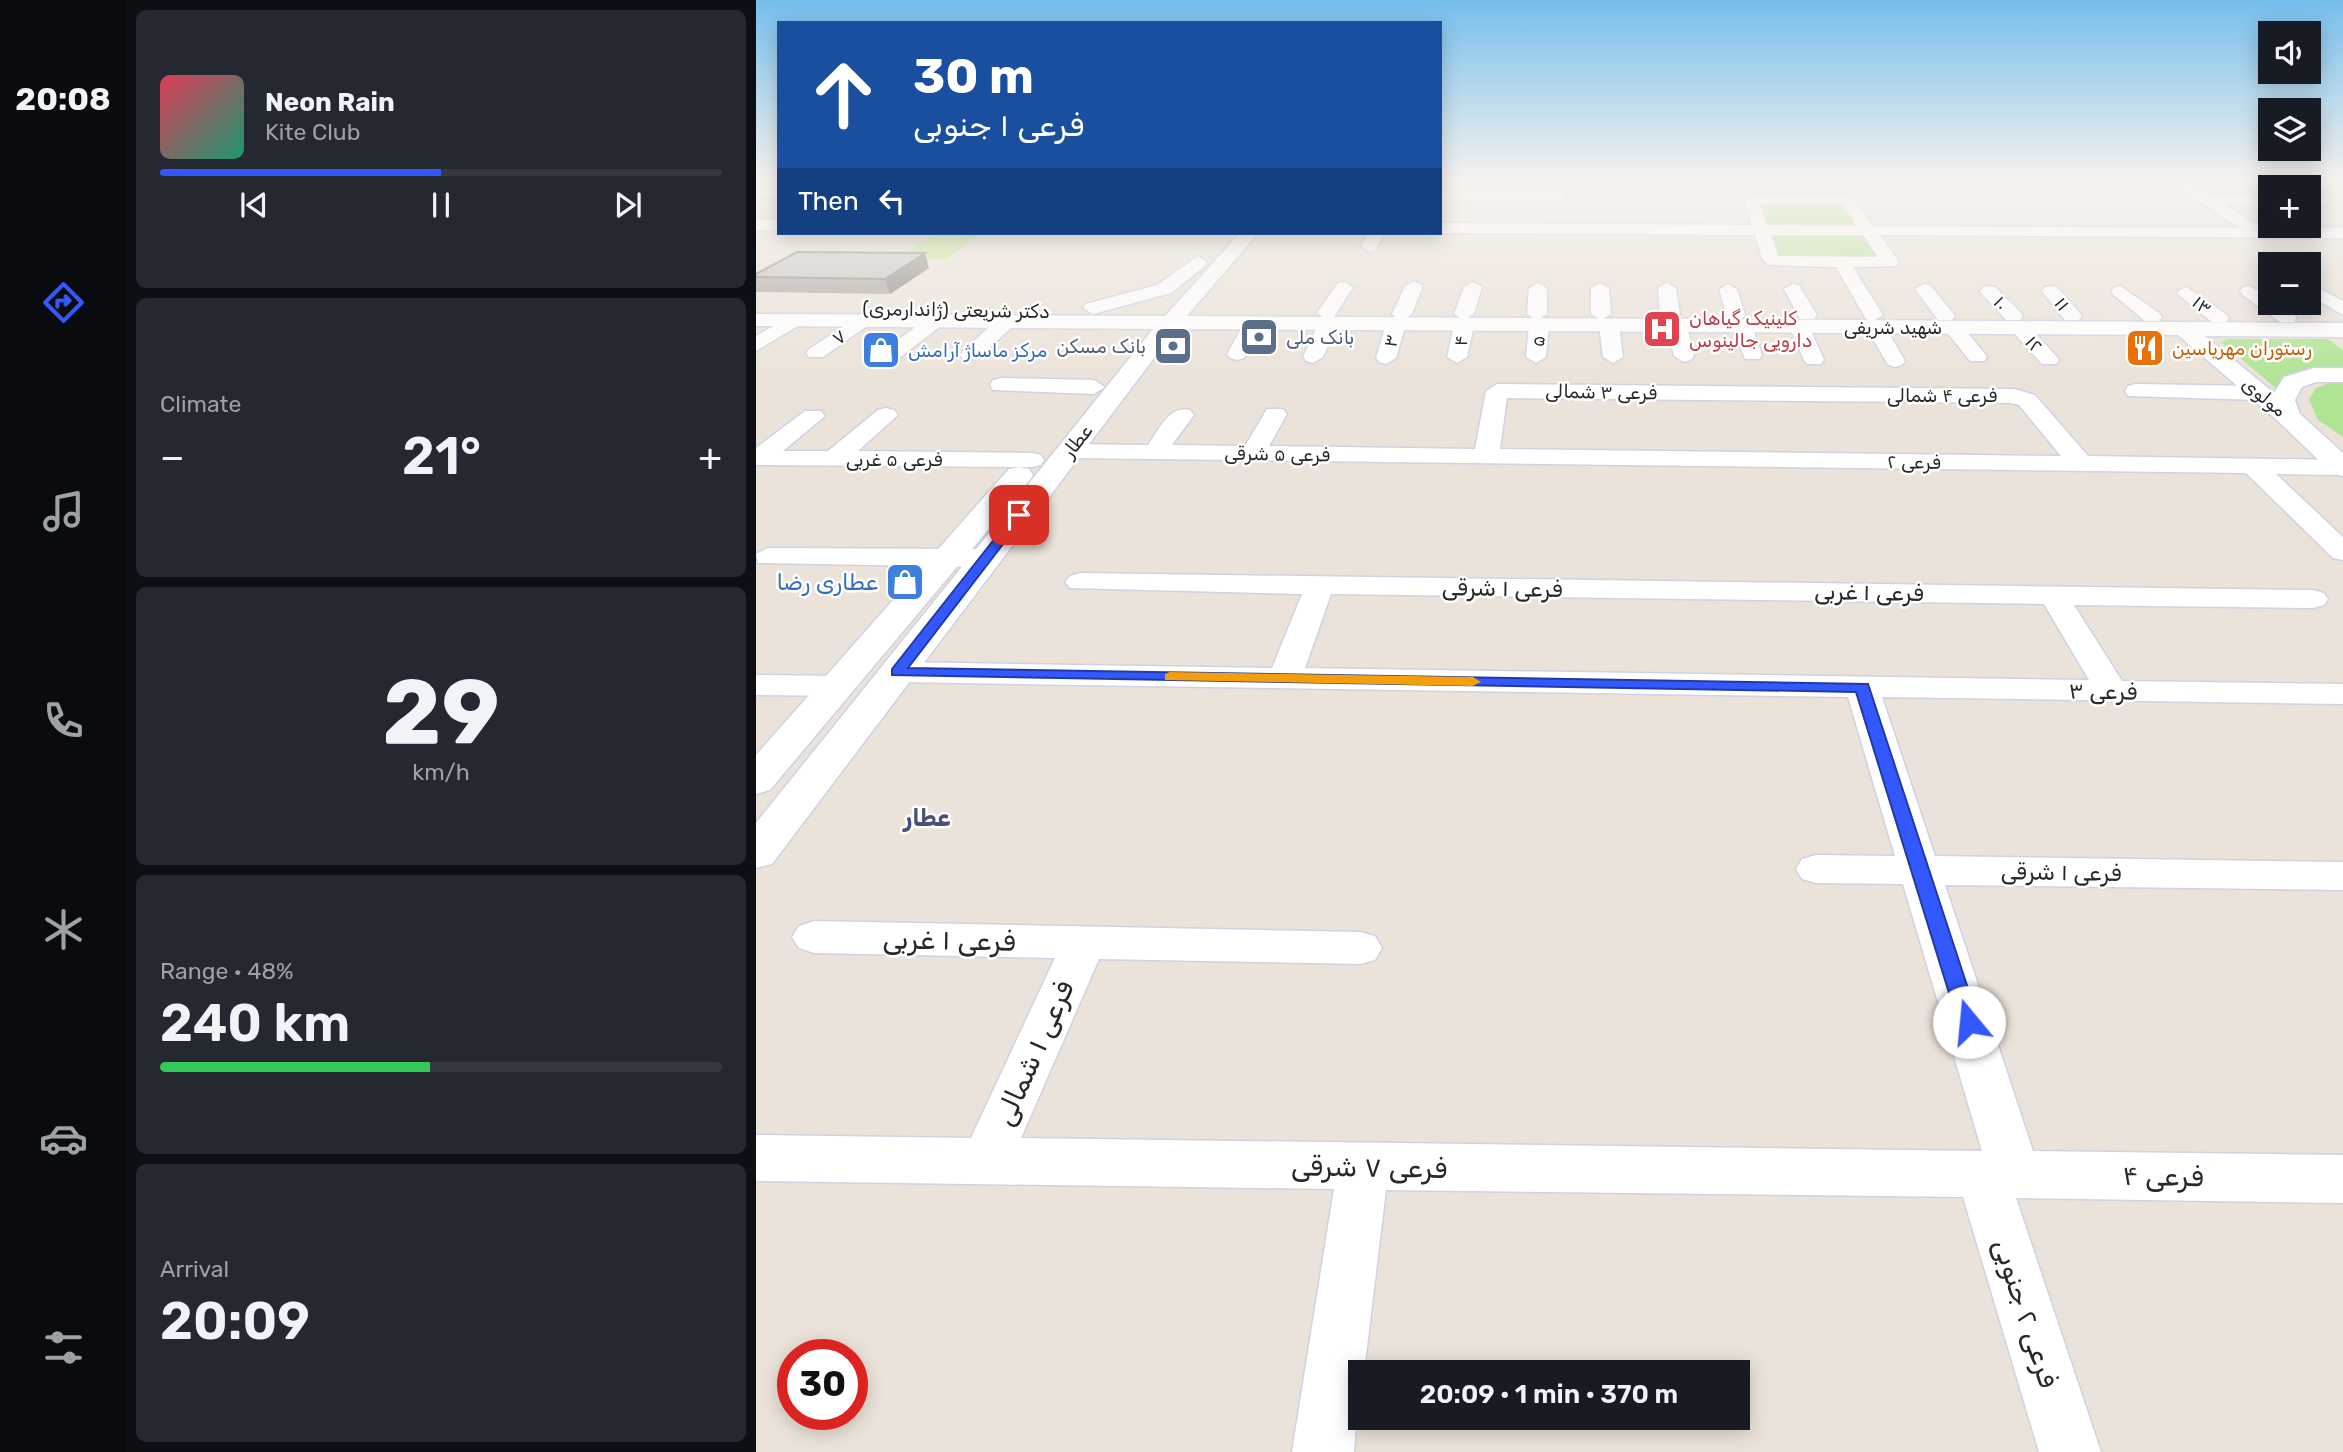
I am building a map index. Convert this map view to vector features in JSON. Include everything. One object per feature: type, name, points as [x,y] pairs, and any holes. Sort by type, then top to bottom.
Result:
[{"type":"main road","name":"عطار","points":[[756,853],[1069,452],[1161,323],[1207,248]]},
{"type":"main road","name":"عطار","points":[[756,781],[1094,387],[1235,248]]},
{"type":"main road","points":[[1066,311],[1130,300],[1164,289],[1198,262]]},
{"type":"main road","name":"دکتر شریعتی (ژاندارمری)","points":[[756,308],[1094,322],[1127,330],[1161,323]]},
{"type":"main road","name":"دکتر شریعتی (ژاندارمری)","points":[[756,320],[935,321],[1066,311],[1161,323]]},
{"type":"main road","name":"شهید شریفی","points":[[2016,322],[2072,317],[2343,319]]},
{"type":"main road","name":"شهید شریفی","points":[[1161,323],[1328,319],[1949,321],[2343,330]]},
{"type":"main road","points":[[1161,323],[1184,331],[1241,320]]},
{"type":"main road","name":"مولوی","points":[[2182,328],[2288,416],[2342,468]]},
{"type":"main road","points":[[2288,416],[2283,400],[2292,382],[2314,375],[2343,375]]},
{"type":"street","points":[[1766,248],[1771,259],[1775,261],[1890,262],[1881,248]]},
{"type":"street","points":[[2250,248],[2254,250]]},
{"type":"street","points":[[2303,248],[2309,251]]},
{"type":"street","points":[[1842,263],[1895,361]]},
{"type":"street","name":"۳","points":[[1386,358],[1414,286]]},
{"type":"street","points":[[1313,356],[1344,287]]},
{"type":"street","points":[[1464,319],[1472,287]]},
{"type":"street","points":[[1538,288],[1538,319]]},
{"type":"street","points":[[1601,288],[1613,357]]},
{"type":"street","points":[[1667,288],[1684,356]]},
{"type":"street","points":[[1728,289],[1752,355]]},
{"type":"street","points":[[1793,289],[1814,360]]},
{"type":"street","points":[[1924,289],[1977,356]]},
{"type":"street","name":"۱۰","points":[[1989,291],[2016,322]]},
{"type":"street","name":"۱۱","points":[[2051,291],[2072,317]]},
{"type":"street","points":[[2120,291],[2152,317]]},
{"type":"street","points":[[2249,291],[2287,318]]},
{"type":"street","name":"۱۳","points":[[2186,292],[2219,318]]},
{"type":"street","points":[[2321,295],[2343,309]]},
{"type":"street","points":[[970,355],[998,318]]},
{"type":"street","name":"۴","points":[[1457,357],[1464,319]]},
{"type":"street","name":"۵","points":[[1536,357],[1538,319]]},
{"type":"street","points":[[756,345],[794,320]]},
{"type":"street","name":"۷","points":[[816,353],[863,320]]},
{"type":"street","points":[[1237,354],[1241,320]]},
{"type":"street","points":[[891,355],[935,321]]},
{"type":"street","name":"۱۲","points":[[2016,322],[2049,360]]},
{"type":"street","points":[[1001,385],[1094,387]]},
{"type":"street","name":"فرعی ۳ شمالی","points":[[1486,457],[1497,391],[1773,394]]},
{"type":"street","points":[[2136,391],[2258,393]]},
{"type":"street","name":"فرعی ۴ شمالی","points":[[1773,394],[2023,397],[2081,464]]},
{"type":"street","points":[[1252,454],[1275,414]]},
{"type":"street","points":[[835,458],[886,415]]},
{"type":"street","points":[[1155,452],[1182,415]]},
{"type":"street","points":[[757,458],[813,416]]},
{"type":"street","name":"فرعی ۵ شرقی","points":[[1069,452],[1486,457]]},
{"type":"street","name":"فرعی ۲","points":[[1486,457],[2342,468]]},
{"type":"street","name":"فرعی ۵ غربی","points":[[757,458],[1032,460]]},
{"type":"street","points":[[2253,466],[2343,552]]},
{"type":"street","points":[[768,557],[986,558]]},
{"type":"street","points":[[1080,582],[1320,585],[1284,679]]},
{"type":"street","name":"فرعی ۱ شرقی","points":[[1320,585],[1684,590]]},
{"type":"street","name":"فرعی ۱ غربی","points":[[1684,590],[2053,595]]},
{"type":"street","points":[[2053,595],[2313,598]]},
{"type":"street","points":[[2053,595],[2112,691]]},
{"type":"street","name":"فرعی ۳","points":[[897,672],[2332,694]]},
{"type":"street","points":[[756,685],[837,686]]},
{"type":"street","name":"فرعی ۲ جنوبی","points":[[1862,687],[1922,870],[2070,1452]]},
{"type":"street","points":[[2332,694],[2343,720]]},
{"type":"street","name":"فرعی ۱ شرقی","points":[[1816,869],[2343,876]]},
{"type":"street","name":"فرعی ۱ غربی","points":[[814,937],[1084,943]]},
{"type":"street","points":[[1084,943],[1360,948]]},
{"type":"street","name":"فرعی ۱ شمالی","points":[[985,1163],[1084,943]]},
{"type":"street","name":"فرعی ۷ شرقی","points":[[756,1158],[1999,1175]]},
{"type":"street","points":[[1323,1452],[1363,1167]]},
{"type":"street","name":"فرعی ۴","points":[[1999,1175],[2343,1179]]},
{"type":"green space","points":[[914,248],[962,248],[947,259],[898,259]]},
{"type":"green space","points":[[1773,248],[1875,248],[1884,261],[1777,259]]},
{"type":"green space","points":[[2227,339],[2328,339],[2343,350],[2343,372],[2296,374],[2288,377],[2277,389],[2221,342]]},
{"type":"green space","points":[[2343,381],[2343,437],[2318,420],[2309,399],[2316,388]]},
{"type":"building","points":[[797,252],[925,253],[885,279],[756,277],[756,274]]},
{"type":"slow traffic","points":[[1170,677],[1473,682]]},
{"type":"place","name":"کلینیک گیاهان دارویی جالینوس","points":[[1662,329]]},
{"type":"place","name":"بانک ملی","points":[[1259,337]]},
{"type":"place","name":"بانک مسکن","points":[[1173,346]]},
{"type":"place","name":"رستوران مهریاسین","points":[[2145,348]]},
{"type":"place","name":"مرکز ماساژ آرامش","points":[[881,350]]},
{"type":"place","name":"عطاری رضا","points":[[905,582]]},
{"type":"district","name":"عطار","points":[[927,818]]},
{"type":"route","points":[[1019,515],[897,672],[1862,687],[1969,1022]]}]
